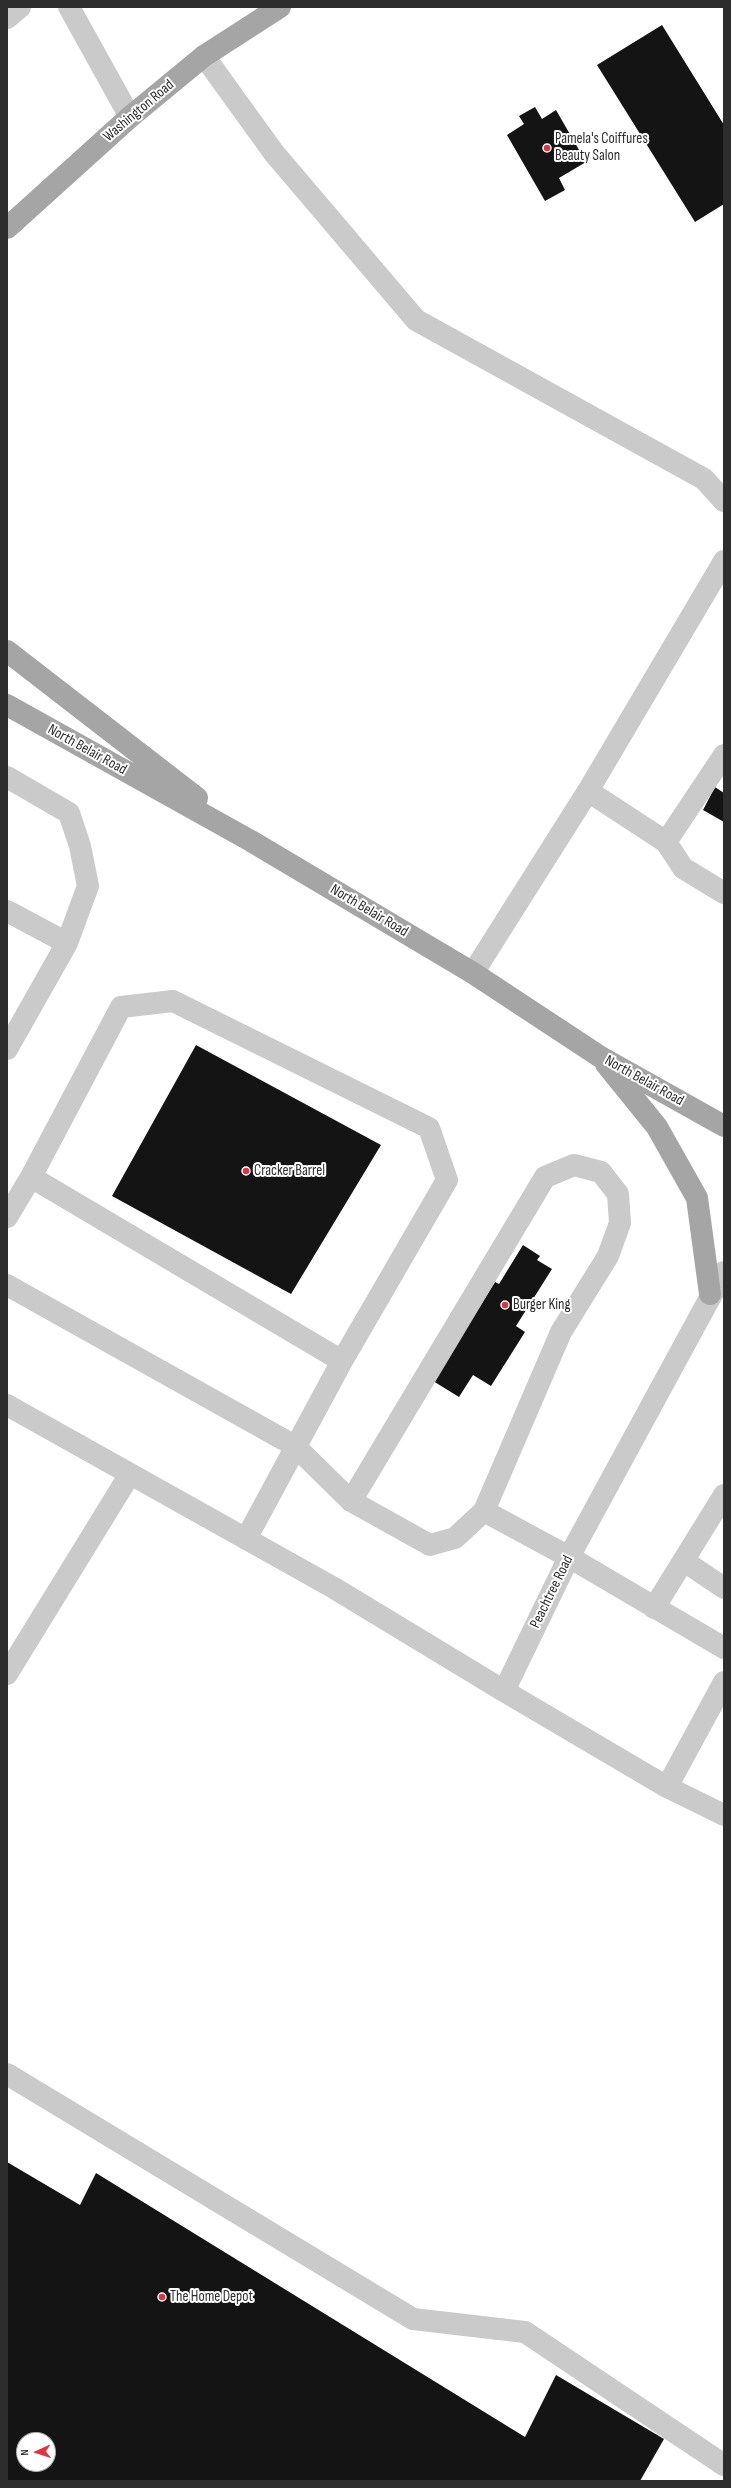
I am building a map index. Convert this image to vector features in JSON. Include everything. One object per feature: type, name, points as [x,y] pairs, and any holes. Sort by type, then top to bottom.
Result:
[{"type":"main road","name":"Washington Road","points":[[7,228],[130,117],[204,56],[280,7]]},
{"type":"main road","points":[[7,650],[251,840]]},
{"type":"main road","name":"North Belair Road","points":[[7,705],[251,840],[473,973],[599,1056],[724,1126]]},
{"type":"main road","points":[[599,1056],[657,1127],[697,1198],[710,1294]]},
{"type":"lane","points":[[7,18],[20,7]]},
{"type":"lane","points":[[69,7],[130,117]]},
{"type":"lane","points":[[204,56],[274,153],[416,320],[704,480],[724,501]]},
{"type":"lane","points":[[473,973],[588,791],[724,561]]},
{"type":"lane","points":[[666,842],[724,755]]},
{"type":"lane","points":[[7,777],[68,813],[80,846],[88,886],[66,943],[7,1049]]},
{"type":"lane","points":[[588,791],[666,842],[683,868],[724,893]]},
{"type":"lane","points":[[7,910],[66,943]]},
{"type":"lane","points":[[7,1217],[31,1177],[121,1007],[173,1001],[429,1128],[447,1180],[342,1361],[246,1539]]},
{"type":"lane","points":[[7,1285],[295,1446],[351,1500],[430,1545],[455,1538],[484,1511],[561,1332],[608,1256],[620,1223],[618,1194],[601,1172],[574,1165],[545,1177],[351,1500]]},
{"type":"lane","points":[[31,1177],[342,1361]]},
{"type":"lane","name":"Peachtree Road","points":[[504,1691],[569,1557],[710,1294],[724,1272]]},
{"type":"lane","points":[[7,1405],[334,1588],[504,1691],[667,1787],[724,1815]]},
{"type":"lane","points":[[7,1674],[130,1474]]},
{"type":"lane","points":[[654,1608],[724,1495]]},
{"type":"lane","points":[[484,1511],[569,1557],[724,1648]]},
{"type":"lane","points":[[684,1561],[724,1588]]},
{"type":"lane","points":[[667,1787],[724,1682]]},
{"type":"lane","points":[[7,2074],[413,2318],[525,2332],[724,2465]]},
{"type":"building","points":[[662,25],[724,125],[724,204],[695,222],[597,65]]},
{"type":"building","name":"Pamela's Coiffures Beauty Salon","points":[[535,107],[542,119],[556,110],[586,162],[559,178],[565,190],[545,201],[507,135],[524,124],[519,116]]},
{"type":"building","points":[[715,787],[724,793],[724,822],[703,810]]},
{"type":"building","name":"Cracker Barrel","points":[[196,1045],[381,1145],[291,1294],[112,1196]]},
{"type":"building","name":"Burger King","points":[[523,1245],[540,1256],[537,1260],[552,1269],[516,1326],[525,1332],[491,1386],[473,1375],[459,1397],[433,1381],[495,1282],[499,1284]]},
{"type":"building","name":"The Home Depot","points":[[7,2162],[80,2205],[96,2173],[525,2437],[556,2375],[664,2439],[640,2481],[7,2481]]},
{"type":"place","name":"Pamela's Coiffures Beauty Salon","points":[[547,148]]},
{"type":"place","name":"Cracker Barrel","points":[[246,1171]]},
{"type":"place","name":"Burger King","points":[[505,1305]]},
{"type":"place","name":"The Home Depot","points":[[162,2297]]}]
